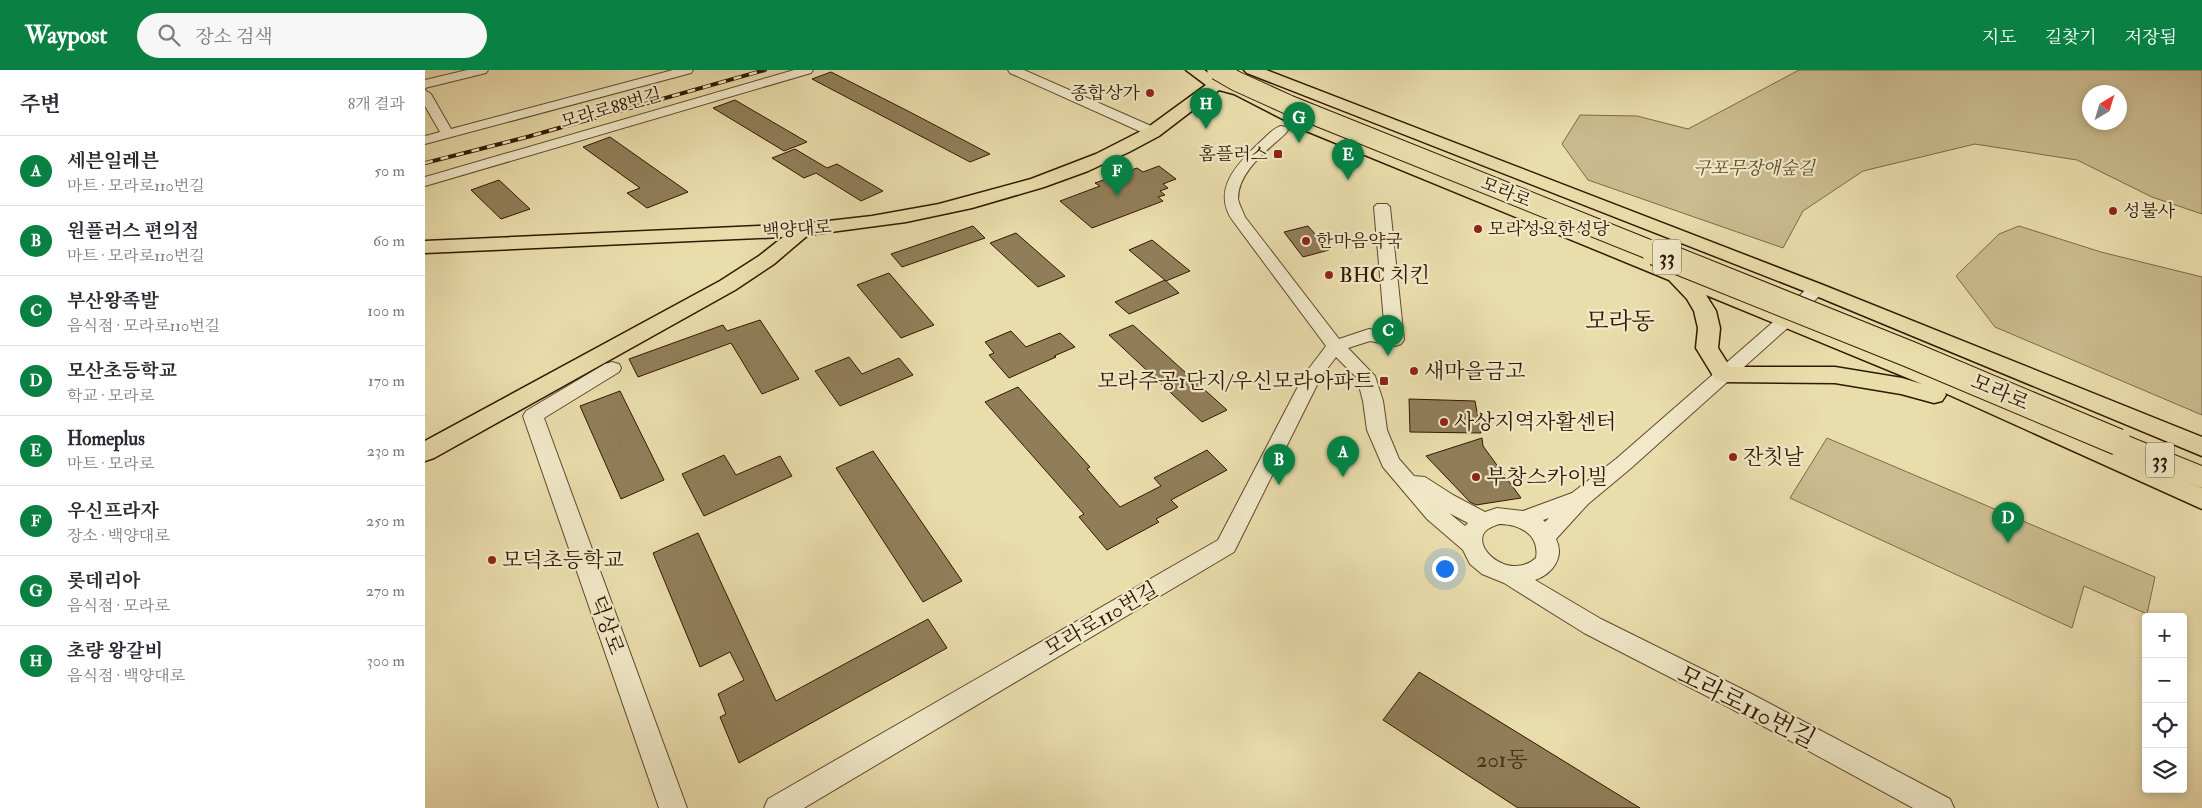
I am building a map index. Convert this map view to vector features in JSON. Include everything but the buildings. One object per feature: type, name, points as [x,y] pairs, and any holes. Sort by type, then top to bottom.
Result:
[{"type":"highway","name":"모라로","points":[[1229,77],[1289,105],[1909,354],[2121,435],[2202,460]]},
{"type":"highway","name":"모라로","points":[[2121,435],[2202,478]]},
{"type":"main road","name":"모라로","points":[[1194,70],[1229,77]]},
{"type":"main road","name":"모라로","points":[[1205,70],[1229,77],[1264,101],[1310,126],[1995,405]]},
{"type":"main road","points":[[1251,70],[1277,76],[1385,122],[1816,288],[2202,447]]},
{"type":"main road","name":"백양대로","points":[[425,247],[802,230],[908,217],[971,204],[1054,177],[1097,160],[1153,132],[1229,77]]},
{"type":"main road","points":[[1196,101],[1264,101],[1282,120],[1281,130],[1310,126]]},
{"type":"main road","points":[[1363,147],[1372,148],[1390,142],[1393,134],[1385,122]]},
{"type":"main road","points":[[425,452],[480,424],[697,302],[768,260],[782,250],[802,230]]},
{"type":"main road","points":[[1672,273],[1696,296],[1705,311],[1709,328],[1707,348],[1723,374],[1835,375],[1995,405],[2202,499]]},
{"type":"street","points":[[425,84],[482,70]]},
{"type":"street","points":[[425,140],[687,70]]},
{"type":"street","name":"모라로88번길","points":[[425,182],[807,70]]},
{"type":"street","points":[[1014,70],[1153,132]]},
{"type":"street","points":[[425,94],[447,133]]},
{"type":"street","name":"모라로110번길","points":[[1281,130],[1243,169],[1234,185],[1231,200],[1239,218],[1335,346],[1366,376],[1373,401],[1377,430],[1390,462],[1435,513],[1471,544],[1480,562],[1493,570],[1509,575],[1553,605],[1763,713],[1940,808]]},
{"type":"street","points":[[1335,346],[1369,335],[1395,340],[1382,207]]},
{"type":"street","points":[[1545,537],[1580,498],[1623,464],[1786,320],[1816,288]]},
{"type":"street","name":"모라로110번길","points":[[778,808],[1226,546],[1313,375],[1335,346]]},
{"type":"street","name":"덕상로","points":[[612,368],[533,416],[673,808]]},
{"type":"street","points":[[1390,462],[1445,501],[1483,521]]},
{"type":"street","points":[[1523,519],[1580,498]]},
{"type":"street","points":[[1471,544],[1473,531],[1489,518],[1506,516],[1523,519],[1536,527],[1545,537],[1549,553],[1540,567],[1526,574],[1509,575]]},
{"type":"street","points":[[1540,567],[1553,605]]},
{"type":"green space","name":"구포무장애숲길","points":[[1799,70],[2202,70],[2202,214],[2152,197],[2077,160],[1975,144],[1863,171],[1803,211],[1783,248],[1588,180],[1562,144],[1580,115],[1637,116],[1688,129]]},
{"type":"green space","points":[[2019,226],[2101,252],[2202,277],[2202,415],[1995,327],[1956,276],[1999,234]]},
{"type":"green space","points":[[1827,438],[2155,577],[2147,613],[2084,586],[2072,628],[1790,498]]},
{"type":"railway","points":[[425,163],[527,137],[765,70]]},
{"type":"place","name":"종합상가","points":[[1150,93]]},
{"type":"place","name":"초량 왕갈비","points":[[1206,129]]},
{"type":"place","name":"롯데리아","points":[[1299,143]]},
{"type":"place","name":"홈플러스","points":[[1278,154]]},
{"type":"place","name":"Homeplus","points":[[1348,180]]},
{"type":"place","name":"우신프라자","points":[[1117,196]]},
{"type":"place","name":"성불사","points":[[2113,211]]},
{"type":"place","name":"모라성요한성당","points":[[1478,229]]},
{"type":"place","name":"한마음약국","points":[[1306,241]]},
{"type":"place","name":"BHC 치킨","points":[[1329,275]]},
{"type":"place","name":"부산왕족발","points":[[1388,356]]},
{"type":"place","name":"새마을금고","points":[[1414,371]]},
{"type":"place","name":"모라주공1단지/우신모라아파트","points":[[1384,381]]},
{"type":"place","name":"사상지역자활센터","points":[[1444,422]]},
{"type":"place","name":"잔칫날","points":[[1733,457]]},
{"type":"place","name":"세븐일레븐","points":[[1343,477]]},
{"type":"place","name":"부창스카이빌","points":[[1476,477]]},
{"type":"place","name":"원플러스 편의점","points":[[1279,485]]},
{"type":"place","name":"모산초등학교","points":[[2008,543]]},
{"type":"place","name":"모덕초등학교","points":[[492,560]]},
{"type":"district","name":"모라동","points":[[1620,321]]}]
